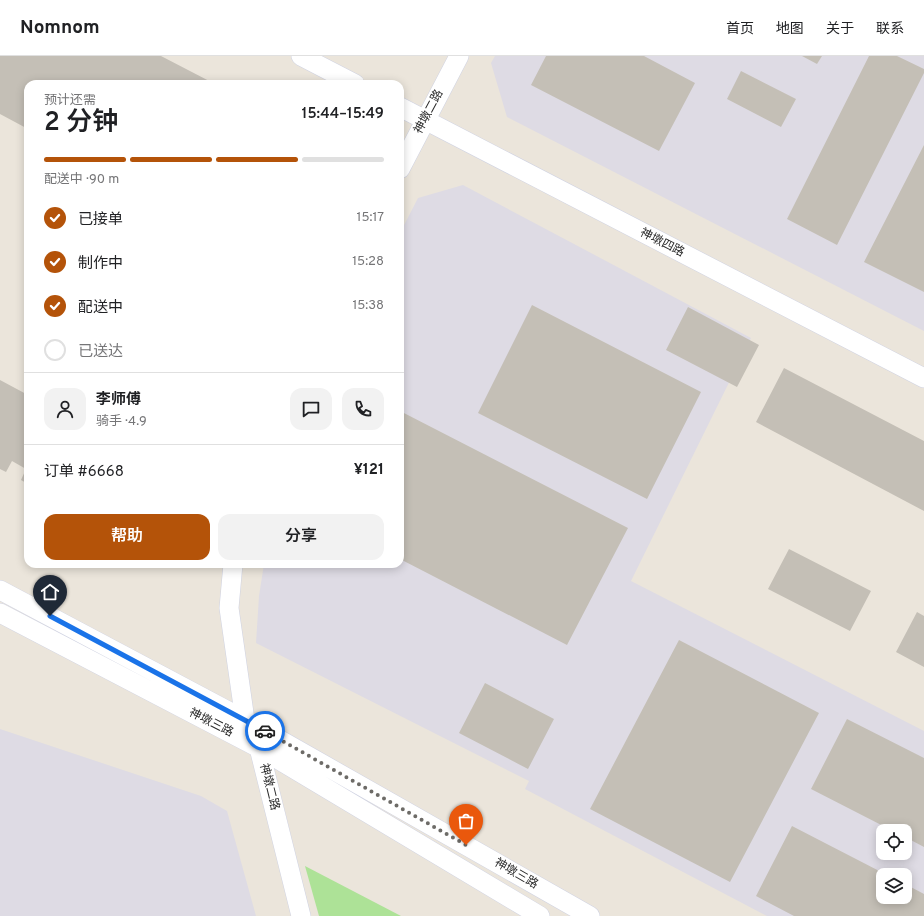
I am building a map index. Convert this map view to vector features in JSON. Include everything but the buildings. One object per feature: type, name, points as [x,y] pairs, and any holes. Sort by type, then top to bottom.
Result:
[{"type":"street","points":[[301,56],[347,80]]},
{"type":"street","name":"神墩二路","points":[[404,161],[424,120],[459,56]]},
{"type":"street","name":"神墩四路","points":[[404,109],[924,378]]},
{"type":"street","name":"神墩二路","points":[[233,568],[229,608],[245,720],[259,748],[301,916]]},
{"type":"street","points":[[0,583],[36,609]]},
{"type":"street","name":"神墩三路","points":[[0,590],[245,720],[590,916]]},
{"type":"street","name":"神墩三路","points":[[0,614],[259,748],[540,916]]},
{"type":"street","points":[[0,624],[39,634]]},
{"type":"shaded area","points":[[495,56],[924,56],[924,331],[507,117],[491,63]]},
{"type":"shaded area","points":[[463,185],[751,338],[631,581],[924,731],[924,916],[767,916],[525,789],[529,781],[256,643],[259,596],[263,568],[404,568],[404,225],[418,198]]},
{"type":"shaded area","points":[[0,729],[201,796],[227,811],[256,916],[0,916]]},
{"type":"green space","points":[[305,866],[401,916],[319,916]]},
{"type":"way so far","points":[[265,731],[466,845]]},
{"type":"route","points":[[50,616],[265,731]]}]
